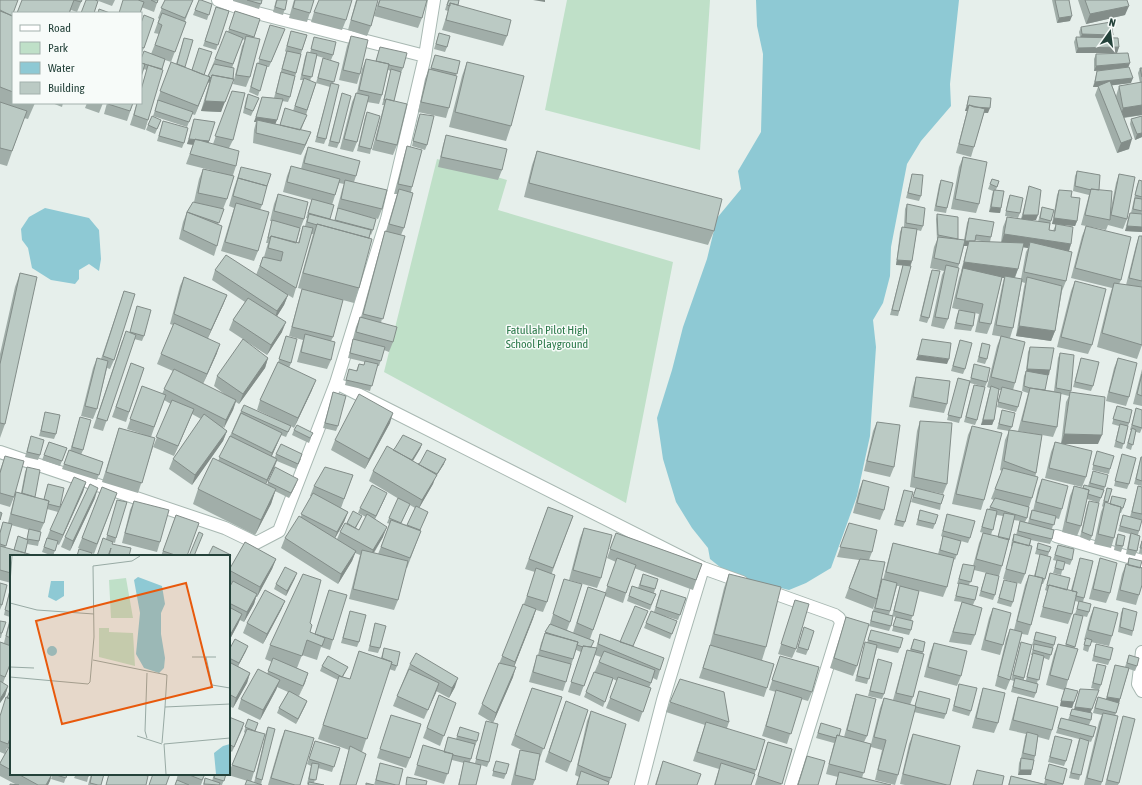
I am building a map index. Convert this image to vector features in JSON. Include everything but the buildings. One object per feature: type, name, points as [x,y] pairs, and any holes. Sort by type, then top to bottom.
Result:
[{"type":"street","points":[[218,0],[245,10],[425,56]]},
{"type":"street","points":[[0,452],[224,528],[256,543],[279,531],[336,383],[387,219],[425,56],[434,0]]},
{"type":"street","points":[[336,383],[703,568],[836,615],[841,623],[791,785]]},
{"type":"street","points":[[1056,536],[1142,561]]},
{"type":"street","points":[[641,785],[663,700],[703,568]]},
{"type":"street","points":[[1142,652],[1138,684],[1142,691]]},
{"type":"green space","points":[[567,0],[710,0],[700,150],[545,110]]},
{"type":"green space","name":"Fatullah Pilot High School Playground","points":[[437,159],[507,180],[498,210],[673,262],[626,503],[384,372]]},
{"type":"water","points":[[756,0],[959,0],[950,84],[951,106],[921,141],[907,164],[891,247],[890,276],[883,303],[873,320],[876,347],[870,436],[857,496],[831,568],[806,583],[789,590],[730,575],[710,559],[708,548],[692,528],[676,502],[663,459],[657,418],[672,370],[683,327],[707,259],[717,218],[741,189],[738,171],[761,132],[763,54],[757,26]]},
{"type":"water","points":[[45,208],[89,218],[99,230],[101,259],[99,271],[89,264],[79,270],[79,279],[75,284],[51,280],[32,268],[28,248],[22,240],[21,229],[29,217]]}]
